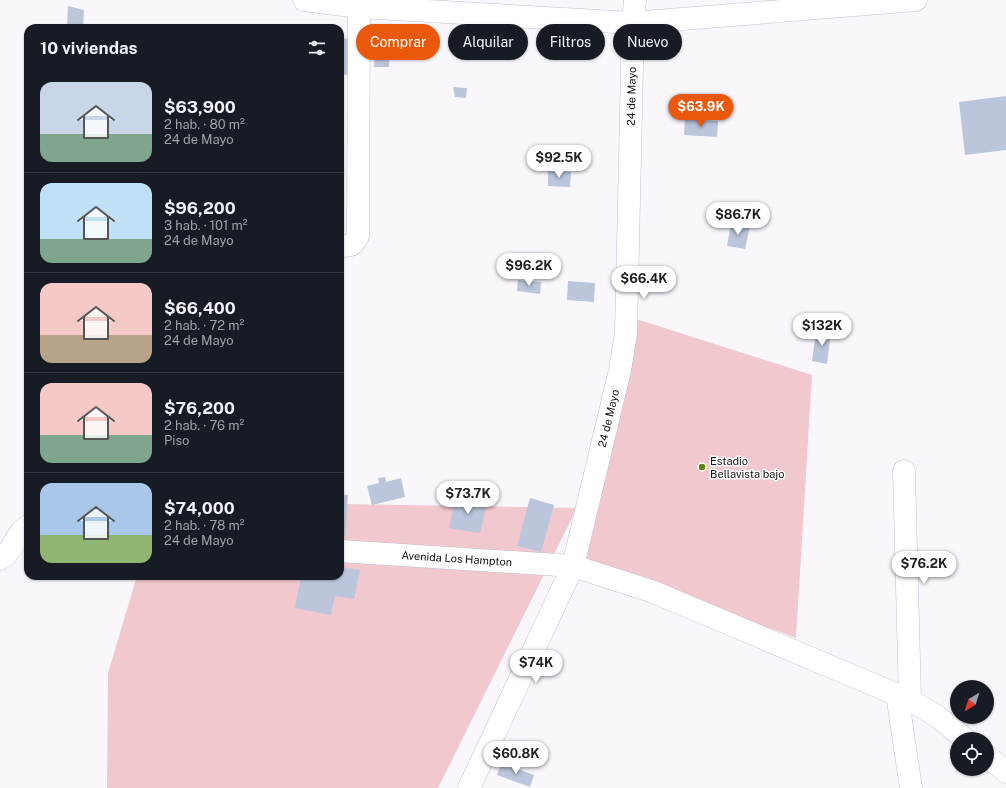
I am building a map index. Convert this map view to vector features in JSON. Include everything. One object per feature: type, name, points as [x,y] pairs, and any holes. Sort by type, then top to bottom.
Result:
[{"type":"street","points":[[304,0],[359,7],[633,23],[916,0]]},
{"type":"street","name":"24 de Mayo","points":[[469,788],[573,566],[620,370],[626,333],[633,23],[635,0]]},
{"type":"street","points":[[344,246],[355,243],[358,236],[359,7]]},
{"type":"street","points":[[904,471],[904,697],[911,788]]},
{"type":"street","points":[[0,560],[5,557],[11,549],[15,539],[24,529]]},
{"type":"street","name":"Avenida Los Hampton","points":[[344,551],[573,566],[605,575],[651,591],[904,697],[938,717],[956,732]]},
{"type":"street","points":[[994,762],[1006,772]]},
{"type":"shaded area","name":"Estadio Bellavista bajo","points":[[630,317],[812,375],[796,638],[579,558]]},
{"type":"shaded area","points":[[344,504],[577,508],[438,788],[107,788],[108,673],[136,580],[344,580]]},
{"type":"building","points":[[68,6],[84,10],[83,24],[67,24]]},
{"type":"building","points":[[344,38],[351,39],[348,75],[344,74]]},
{"type":"building","points":[[374,60],[389,60],[389,67],[374,67]]},
{"type":"building","points":[[453,87],[467,88],[466,98],[455,97]]},
{"type":"building","points":[[1006,96],[1006,150],[965,155],[959,102]]},
{"type":"building","points":[[685,119],[718,121],[717,137],[684,135]]},
{"type":"building","points":[[548,171],[571,172],[570,187],[548,186]]},
{"type":"building","points":[[731,223],[750,226],[745,249],[727,246]]},
{"type":"building","points":[[518,280],[541,282],[540,294],[517,291]]},
{"type":"building","points":[[568,281],[595,283],[594,302],[567,300]]},
{"type":"building","points":[[816,331],[831,332],[827,364],[812,361]]},
{"type":"building","points":[[385,477],[386,482],[401,478],[405,497],[372,505],[367,486],[379,483],[378,478]]},
{"type":"building","points":[[344,494],[348,495],[344,536]]},
{"type":"building","points":[[456,496],[487,502],[480,533],[449,528]]},
{"type":"building","points":[[530,498],[554,505],[541,552],[517,546]]},
{"type":"building","points":[[344,568],[360,570],[354,599],[335,596],[331,615],[295,608],[300,580],[344,580]]},
{"type":"building","points":[[501,763],[534,775],[530,787],[497,775]]},
{"type":"place","name":"Estadio Bellavista bajo","points":[[702,467]]}]
